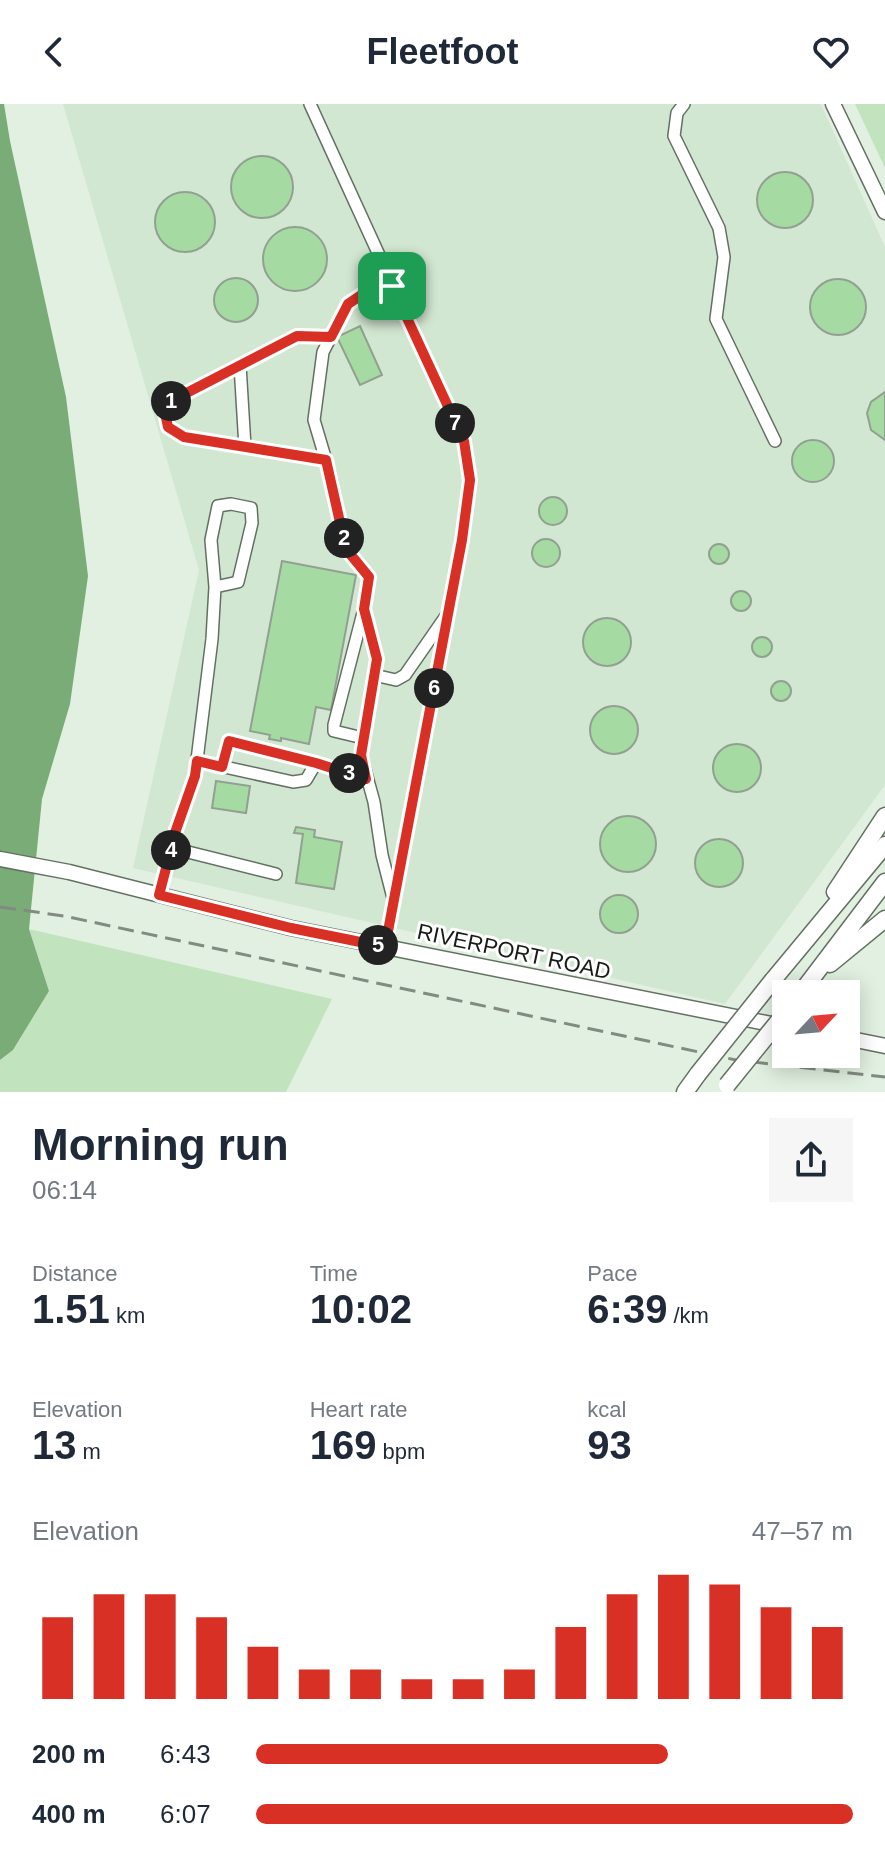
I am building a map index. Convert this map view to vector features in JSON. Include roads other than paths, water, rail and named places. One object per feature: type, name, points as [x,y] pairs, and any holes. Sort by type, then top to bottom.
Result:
[{"type":"highway","points":[[685,1092],[862,863],[885,816]]},
{"type":"highway","points":[[862,863],[885,845]]},
{"type":"highway","points":[[811,980],[880,888]]},
{"type":"highway","points":[[814,980],[885,919]]},
{"type":"highway","points":[[725,1089],[772,1030]]},
{"type":"main road","points":[[833,104],[885,212]]},
{"type":"main road","name":"RIVERPORT ROAD","points":[[0,859],[69,872],[291,928],[772,1024]]},
{"type":"main road","points":[[860,1041],[885,1046]]},
{"type":"street","points":[[310,104],[464,441],[470,480],[449,612],[385,947]]},
{"type":"street","points":[[684,104],[677,113],[674,136],[719,228],[724,257],[716,319],[775,441]]},
{"type":"street","points":[[363,738],[334,731],[334,725],[364,609],[369,577],[346,549],[314,420],[323,352],[348,304],[388,277]]},
{"type":"street","points":[[326,460],[184,437],[168,427],[165,413],[171,401],[297,336],[331,337]]},
{"type":"street","points":[[240,365],[245,447]]},
{"type":"street","points":[[159,895],[195,776],[212,639],[215,587],[211,540],[218,506],[231,504],[251,508],[252,523],[238,582],[215,587]]},
{"type":"street","points":[[364,609],[377,659],[361,755],[394,902]]},
{"type":"street","points":[[374,675],[396,680],[405,675],[449,612]]},
{"type":"street","points":[[222,767],[229,741],[366,779]]},
{"type":"street","points":[[197,761],[293,782],[306,780],[316,763]]},
{"type":"street","points":[[172,848],[276,874]]},
{"type":"railway","points":[[0,907],[64,916],[736,1060],[885,1077]]}]
